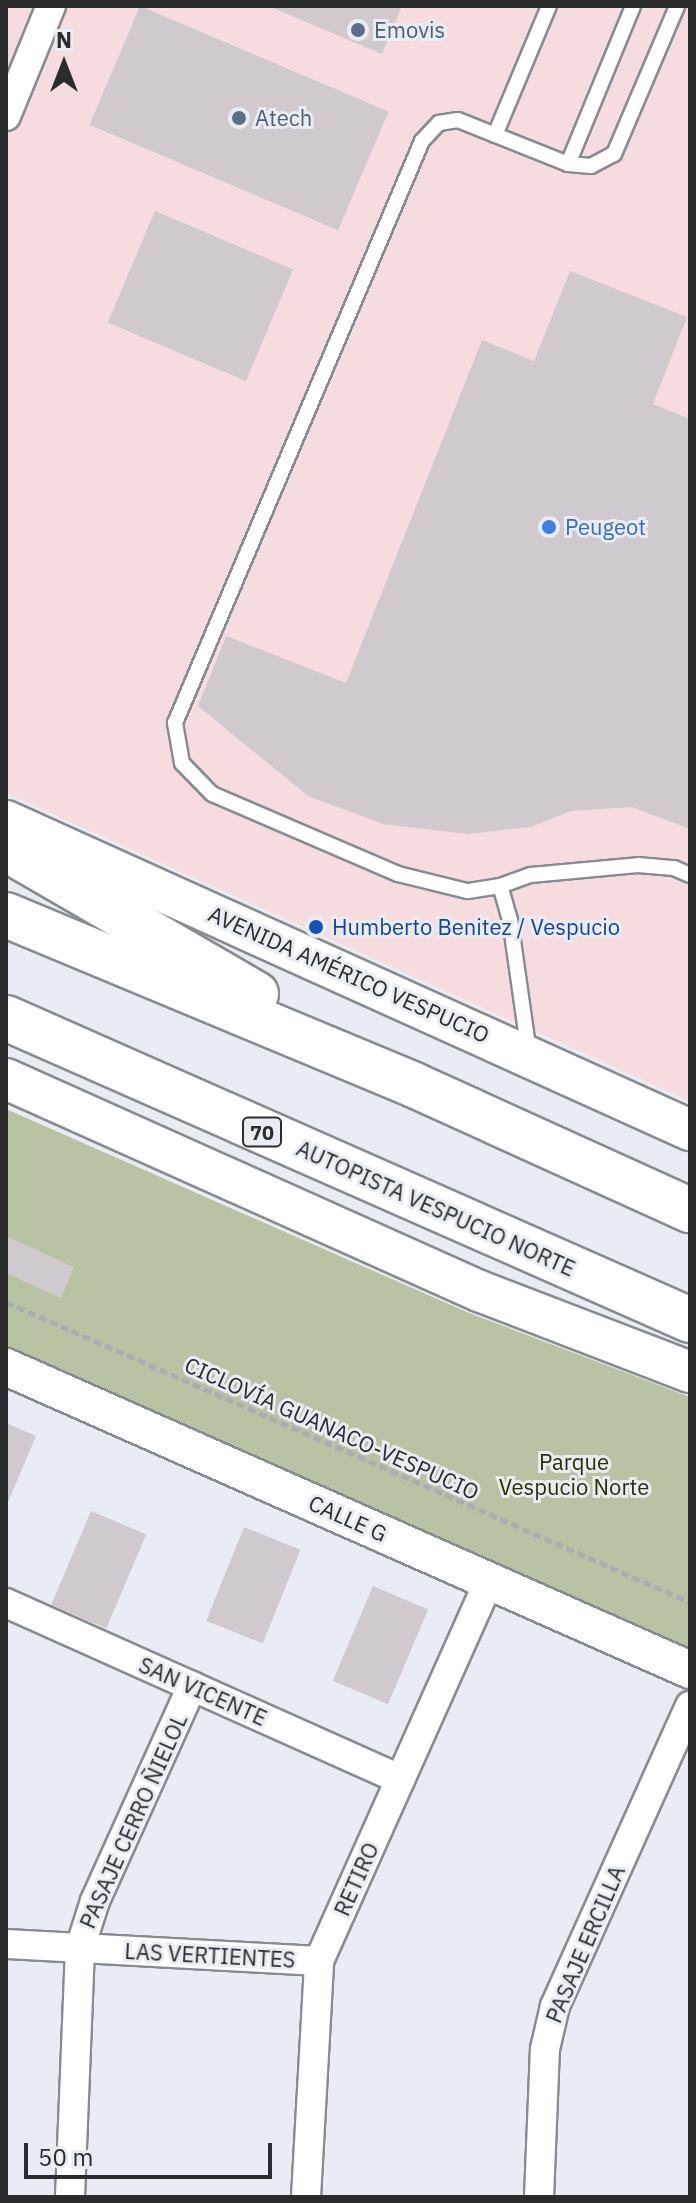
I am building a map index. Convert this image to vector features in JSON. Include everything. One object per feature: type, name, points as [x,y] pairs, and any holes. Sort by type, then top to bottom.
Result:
[{"type":"highway","points":[[6,849],[414,1085]]},
{"type":"highway","points":[[6,915],[414,1085],[690,1210]]},
{"type":"highway","name":"AUTOPISTA VESPUCIO NORTE","points":[[6,1018],[690,1320]]},
{"type":"main road","name":"AVENIDA AMÉRICO VESPUCIO","points":[[6,821],[690,1130]]},
{"type":"main road","points":[[6,1079],[479,1291],[690,1372]]},
{"type":"street","points":[[6,116],[51,6]]},
{"type":"street","name":"CALLE G","points":[[6,1367],[690,1670]]},
{"type":"street","name":"RETIRO","points":[[306,2197],[319,1961],[489,1581]]},
{"type":"street","name":"SAN VICENTE","points":[[6,1603],[400,1779]]},
{"type":"street","name":"PASAJE CERRO ÑIELOL","points":[[70,2197],[80,1948],[95,1901],[192,1686]]},
{"type":"street","name":"PASAJE ERCILLA","points":[[539,2197],[545,2049],[555,2006],[690,1706]]},
{"type":"street","name":"LAS VERTIENTES","points":[[6,1944],[319,1961]]},
{"type":"lane","points":[[495,135],[549,6]]},
{"type":"lane","points":[[568,164],[633,6]]},
{"type":"lane","points":[[677,6],[614,154],[591,166],[568,164],[458,120],[439,123],[422,141],[175,723],[182,763],[212,794],[398,874],[467,891],[500,886],[531,875],[638,865],[674,868],[690,875]]},
{"type":"lane","points":[[500,886],[510,920],[529,1055]]},
{"type":"path","name":"CICLOVÍA GUANACO-VESPUCIO","points":[[6,1302],[690,1602]]},
{"type":"shaded area","points":[[6,6],[690,6],[690,1101],[6,793]]},
{"type":"green space","name":"Parque Vespucio Norte","points":[[6,1109],[469,1313],[690,1397],[690,1654],[6,1347]]},
{"type":"building","name":"Atech","points":[[140,6],[389,111],[338,230],[90,125]]},
{"type":"building","name":"Emovis","points":[[268,6],[402,6],[382,54]]},
{"type":"building","points":[[155,211],[293,270],[246,381],[108,322]]},
{"type":"building","name":"Peugeot","points":[[570,271],[687,317],[653,404],[690,419],[690,829],[632,807],[571,811],[531,827],[468,834],[383,824],[308,796],[198,706],[226,636],[346,683],[482,340],[534,361]]},
{"type":"building","points":[[6,1236],[74,1267],[61,1298],[6,1273]]},
{"type":"building","points":[[6,1423],[36,1436],[6,1507]]},
{"type":"building","points":[[91,1511],[146,1534],[106,1628],[51,1605]]},
{"type":"building","points":[[244,1527],[301,1550],[263,1643],[206,1621]]},
{"type":"building","points":[[373,1586],[428,1609],[388,1704],[333,1681]]},
{"type":"place","name":"Emovis","points":[[358,30]]},
{"type":"place","name":"Atech","points":[[239,118]]},
{"type":"place","name":"Peugeot","points":[[549,527]]},
{"type":"place","name":"Humberto Benitez / Vespucio","points":[[316,927]]}]
